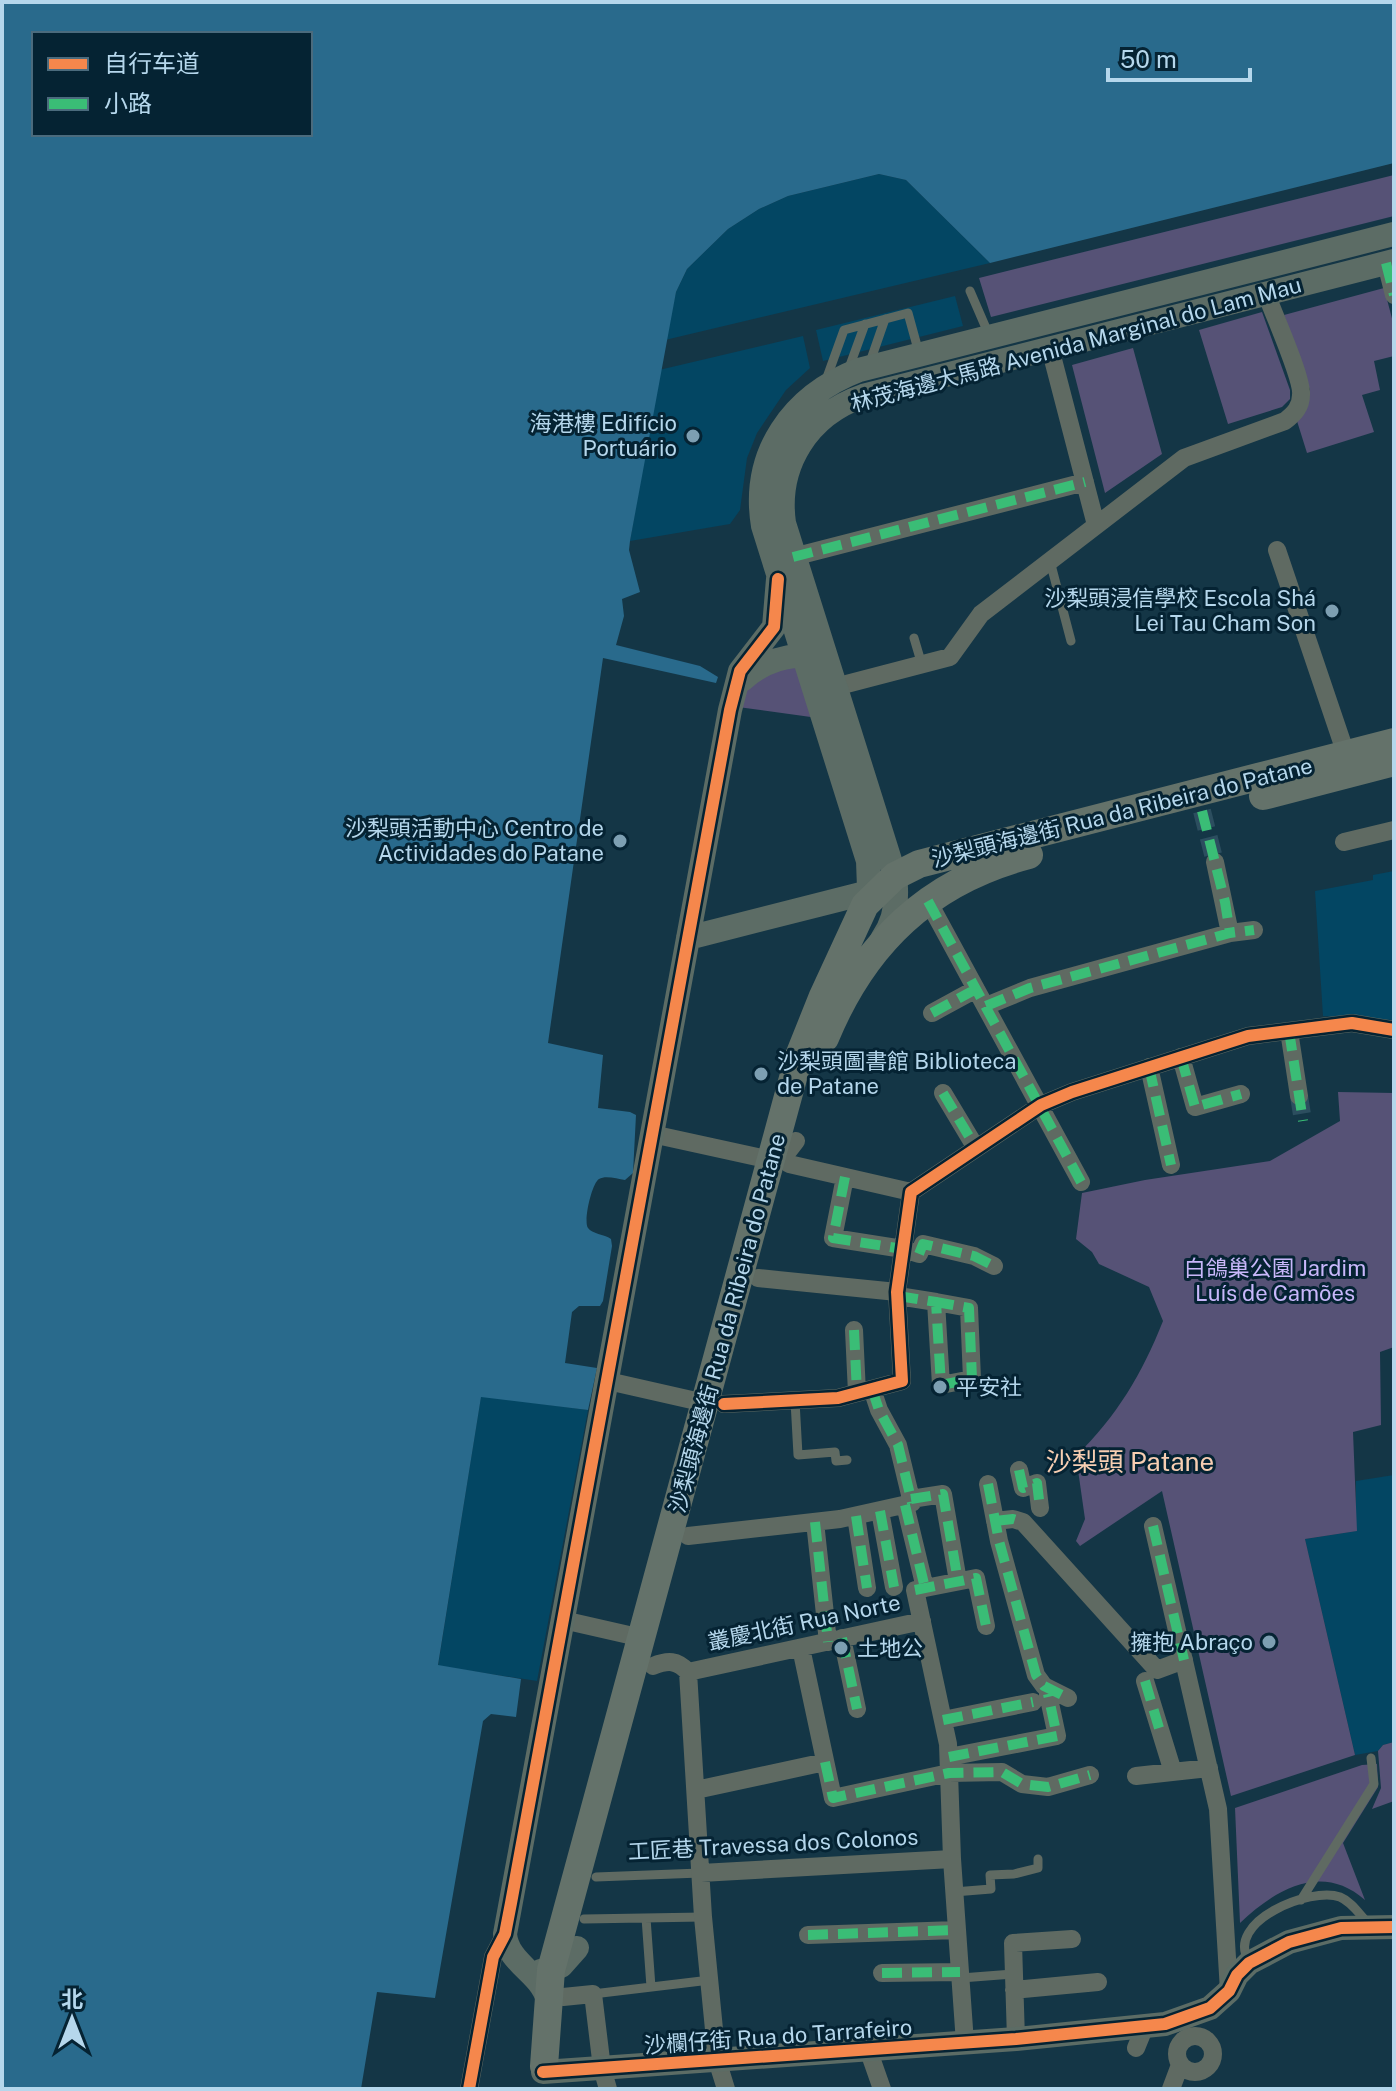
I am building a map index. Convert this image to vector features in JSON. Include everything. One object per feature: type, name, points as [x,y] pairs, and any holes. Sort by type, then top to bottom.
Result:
[{"type":"main road","name":"沙梨頭海邊街 Rua da Ribeira do Patane","points":[[651,1649],[688,1536],[715,1404],[758,1278],[785,1155],[799,1056],[823,996],[879,884],[919,864],[1394,742]]},
{"type":"main road","name":"沙梨頭海邊街 Rua da Ribeira do Patane","points":[[651,1649],[785,1155],[827,1032],[845,995],[878,945],[928,901],[967,876],[998,863],[1394,762]]},
{"type":"main road","points":[[542,2076],[556,2002],[577,1948],[651,1649]]},
{"type":"main road","points":[[556,2002],[551,1970],[651,1649]]},
{"type":"street","name":"林茂海邊大馬路 Avenida Marginal do Lam Mau","points":[[813,654],[784,523],[784,485],[792,457],[814,426],[828,413],[854,399],[1266,293],[1392,247]]},
{"type":"street","name":"林茂海邊大馬路 Avenida Marginal do Lam Mau","points":[[813,654],[778,579],[761,515],[761,493],[764,471],[787,421],[823,387],[857,372],[987,338],[1392,247]]},
{"type":"street","points":[[1392,247],[1394,295]]},
{"type":"street","points":[[835,687],[950,657],[981,614],[1184,458],[1285,421],[1293,415],[1299,407],[1301,388],[1266,293]]},
{"type":"street","points":[[987,338],[989,364]]},
{"type":"street","points":[[1050,348],[1096,525]]},
{"type":"street","points":[[793,557],[1085,482]]},
{"type":"street","points":[[1277,550],[1346,754]]},
{"type":"street","points":[[469,2089],[493,1957],[505,1934],[733,693],[740,671],[774,627],[778,579]]},
{"type":"street","points":[[733,693],[740,681],[754,670],[782,657],[813,654]]},
{"type":"street","points":[[813,654],[835,687],[879,884]]},
{"type":"street","points":[[813,654],[868,861],[879,884],[897,900],[891,924],[878,945]]},
{"type":"street","points":[[1344,842],[1394,830]]},
{"type":"street","points":[[1215,862],[1230,933]]},
{"type":"street","points":[[688,938],[879,884]]},
{"type":"street","points":[[928,901],[1081,1182]]},
{"type":"street","points":[[986,1006],[1030,988],[1230,933],[1254,930]]},
{"type":"street","points":[[932,1013],[976,989]]},
{"type":"street","points":[[652,1134],[785,1155],[845,1177],[911,1192],[1041,1105],[1072,1092],[1248,1036],[1352,1023],[1394,1030]]},
{"type":"street","points":[[1289,1031],[1299,1096]]},
{"type":"street","points":[[1181,1057],[1195,1107],[1241,1094]]},
{"type":"street","points":[[1149,1067],[1171,1165]]},
{"type":"street","points":[[943,1093],[976,1148]]},
{"type":"street","points":[[845,1177],[833,1238],[919,1254],[923,1244],[974,1256],[994,1266]]},
{"type":"street","points":[[608,1381],[715,1404],[838,1398],[902,1381],[898,1294],[911,1192]]},
{"type":"street","points":[[758,1278],[898,1294],[936,1302]]},
{"type":"street","points":[[854,1330],[864,1391],[879,1410],[898,1445],[909,1503],[922,1621],[943,1720],[949,1765],[952,1859],[965,2043]]},
{"type":"street","points":[[1019,1470],[1023,1488],[1037,1483],[1040,1508]]},
{"type":"street","points":[[801,1648],[833,1798],[1057,1736],[1051,1696],[1036,1675],[988,1484]]},
{"type":"street","points":[[688,1536],[856,1516],[943,1494],[958,1581]]},
{"type":"street","points":[[880,1511],[894,1587]]},
{"type":"street","points":[[856,1516],[867,1588]]},
{"type":"street","points":[[995,1521],[1013,1519],[1023,1522],[1151,1675],[1159,1728],[1173,1772]]},
{"type":"street","points":[[815,1522],[835,1640],[857,1709]]},
{"type":"street","points":[[1153,1526],[1218,1809],[1224,1996]]},
{"type":"street","points":[[920,1589],[976,1578],[986,1626]]},
{"type":"street","name":"叢慶北街 Rua Norte","points":[[563,1620],[651,1649],[681,1664],[688,1672],[922,1621]]},
{"type":"street","points":[[1151,1675],[1184,1660]]},
{"type":"street","points":[[688,1672],[703,1917],[717,2060],[726,2089]]},
{"type":"street","points":[[943,1720],[1051,1696]]},
{"type":"street","points":[[696,1790],[825,1762]]},
{"type":"street","points":[[949,1765],[1002,1772],[1022,1784],[1048,1787],[1090,1775]]},
{"type":"street","points":[[1136,1776],[1209,1768]]},
{"type":"street","name":"工匠巷 Travessa dos Colonos","points":[[701,1873],[952,1859]]},
{"type":"street","points":[[1204,2038],[1224,1996],[1249,1963],[1303,1937],[1341,1928],[1382,1926]]},
{"type":"street","points":[[808,1935],[957,1930]]},
{"type":"street","points":[[505,1934],[510,1952],[556,2002],[593,1994],[605,2079]]},
{"type":"street","points":[[1016,2039],[1013,1943],[1072,1939]]},
{"type":"street","points":[[521,1965],[538,1971],[551,1970],[566,1963],[577,1948]]},
{"type":"street","points":[[882,1973],[960,1975]]},
{"type":"street","points":[[1014,1982],[1098,1982]]},
{"type":"street","name":"沙欄仔街 Rua do Tarrafeiro","points":[[542,2076],[605,2079],[717,2060],[1016,2039],[1141,2037],[1165,2024],[1210,2008],[1224,1996]]},
{"type":"street","points":[[1171,2089],[1180,2065],[1176,2052],[1183,2040],[1191,2036],[1204,2038],[1211,2045],[1213,2054],[1209,2066],[1191,2072],[1180,2065]]},
{"type":"street","points":[[868,2049],[882,2089]]},
{"type":"lane","points":[[970,291],[987,338]]},
{"type":"lane","points":[[823,387],[844,330],[908,313],[919,355]]},
{"type":"lane","points":[[857,372],[885,319]]},
{"type":"lane","points":[[857,372],[865,324]]},
{"type":"lane","points":[[1050,561],[1071,641]]},
{"type":"lane","points":[[914,638],[922,665]]},
{"type":"lane","points":[[795,1401],[798,1455],[835,1452],[836,1461],[847,1460]]},
{"type":"lane","points":[[1301,1900],[1374,1784],[1371,1758]]},
{"type":"lane","points":[[954,1892],[991,1889],[990,1875],[1014,1874],[1038,1868],[1038,1859]]},
{"type":"lane","name":"工匠巷 Travessa dos Colonos","points":[[596,1877],[701,1873]]},
{"type":"lane","points":[[1249,1963],[1243,1943],[1251,1927],[1277,1910],[1301,1900],[1323,1895],[1342,1898],[1382,1926]]},
{"type":"lane","points":[[584,1919],[703,1917]]},
{"type":"lane","points":[[646,1918],[651,1987]]},
{"type":"lane","points":[[493,1957],[498,1980]]},
{"type":"lane","points":[[960,1975],[1014,1982]]},
{"type":"lane","points":[[593,1994],[710,1980]]},
{"type":"shaded area","points":[[2,2],[1394,2],[1394,163],[990,263],[906,180],[879,174],[788,196],[759,209],[728,229],[687,269],[676,292],[630,541],[629,550],[640,592],[622,599],[624,616],[616,645],[700,666],[718,677],[716,683],[603,658],[548,1043],[603,1055],[598,1108],[636,1115],[633,1173],[625,1180],[599,1179],[587,1210],[588,1228],[611,1239],[612,1246],[600,1306],[579,1306],[572,1312],[565,1363],[597,1368],[588,1410],[481,1397],[438,1665],[521,1679],[516,1717],[491,1714],[483,1721],[435,1998],[377,1992],[361,2089],[2,2089]]},
{"type":"shaded area","points":[[879,174],[906,180],[990,263],[665,340],[676,292],[687,269],[728,229],[759,209],[788,196]]},
{"type":"shaded area","points":[[955,296],[963,326],[823,361],[816,330]]},
{"type":"shaded area","points":[[803,336],[810,368],[786,390],[757,433],[747,458],[740,510],[730,524],[630,541],[659,370]]},
{"type":"shaded area","points":[[1394,871],[1394,1020],[1323,1016],[1315,891],[1373,880],[1373,875]]},
{"type":"shaded area","points":[[481,1396],[588,1410],[537,1681],[438,1666]]},
{"type":"shaded area","points":[[1394,1475],[1394,1742],[1383,1745],[1378,1751],[1355,1755],[1305,1539],[1356,1531],[1356,1481]]},
{"type":"green space","points":[[1394,175],[1394,216],[991,317],[979,278]]},
{"type":"green space","points":[[1384,288],[1394,326],[1394,356],[1374,361],[1380,390],[1362,395],[1374,432],[1307,453],[1297,421],[1305,411],[1310,390],[1284,315]]},
{"type":"green space","points":[[1262,312],[1290,390],[1290,399],[1282,407],[1228,424],[1199,330]]},
{"type":"green space","points":[[1133,348],[1162,454],[1105,493],[1072,365]]},
{"type":"green space","points":[[802,662],[818,718],[738,707],[747,681]]},
{"type":"green space","name":"白鴿巢公園 Jardim Luís de Camões","points":[[1338,1092],[1394,1093],[1394,1347],[1380,1352],[1381,1425],[1353,1432],[1357,1531],[1305,1539],[1355,1755],[1231,1796],[1162,1491],[1080,1546],[1076,1541],[1085,1519],[1076,1456],[1127,1393],[1163,1321],[1149,1287],[1099,1264],[1092,1252],[1076,1239],[1082,1193],[1270,1161],[1340,1121]]},
{"type":"green space","points":[[1394,1742],[1394,1801],[1372,1809],[1381,1788],[1378,1751],[1383,1745]]},
{"type":"green space","points":[[1377,1764],[1378,1787],[1343,1843],[1365,1900],[1349,1889],[1332,1883],[1300,1884],[1269,1900],[1240,1923],[1235,1808],[1362,1765]]},
{"type":"tunnel","points":[[1202,811],[1215,862]]},
{"type":"tunnel","points":[[1299,1096],[1303,1121]]},
{"type":"marked path","points":[[1386,263],[1394,295]]},
{"type":"marked path","points":[[793,557],[1085,482]]},
{"type":"marked path","points":[[1202,811],[1230,933]]},
{"type":"marked path","points":[[928,901],[1081,1182]]},
{"type":"marked path","points":[[986,1006],[1030,988],[1230,933],[1254,930]]},
{"type":"marked path","points":[[932,1013],[976,989]]},
{"type":"marked path","points":[[1289,1031],[1303,1121]]},
{"type":"marked path","points":[[1181,1057],[1195,1107],[1241,1094]]},
{"type":"marked path","points":[[1149,1067],[1171,1165]]},
{"type":"marked path","points":[[943,1093],[976,1148]]},
{"type":"marked path","points":[[845,1177],[833,1238],[919,1254],[923,1244],[974,1256],[994,1266]]},
{"type":"marked path","points":[[898,1296],[936,1302],[941,1385],[972,1379],[969,1308],[936,1302]]},
{"type":"marked path","points":[[854,1330],[857,1393]]},
{"type":"marked path","points":[[872,1389],[879,1410],[898,1445],[912,1503]]},
{"type":"marked path","points":[[1019,1470],[1023,1488],[1037,1483],[1040,1508]]},
{"type":"marked path","points":[[988,1484],[999,1541],[1036,1675],[1044,1686],[1068,1698]]},
{"type":"marked path","points":[[911,1499],[943,1494],[958,1581]]},
{"type":"marked path","points":[[905,1505],[925,1588]]},
{"type":"marked path","points":[[880,1511],[894,1587]]},
{"type":"marked path","points":[[856,1516],[867,1588]]},
{"type":"marked path","points":[[995,1521],[1013,1519],[1023,1522]]},
{"type":"marked path","points":[[815,1522],[828,1642]]},
{"type":"marked path","points":[[1153,1526],[1184,1660]]},
{"type":"marked path","points":[[915,1590],[976,1578],[986,1626]]},
{"type":"marked path","points":[[842,1638],[857,1709]]},
{"type":"marked path","points":[[1145,1681],[1159,1728]]},
{"type":"marked path","points":[[949,1757],[1057,1736],[1048,1694]]},
{"type":"marked path","points":[[943,1720],[1033,1702]]},
{"type":"marked path","points":[[825,1762],[833,1798],[949,1773],[1002,1772],[1022,1784],[1048,1787],[1090,1775]]},
{"type":"marked path","points":[[808,1935],[957,1930]]},
{"type":"marked path","points":[[882,1973],[960,1972]]},
{"type":"cycle path","points":[[469,2089],[493,1957],[505,1934],[511,1903],[730,710],[740,671],[774,627],[778,579]]},
{"type":"cycle path","points":[[724,1404],[838,1398],[902,1381],[897,1292],[911,1192],[1041,1105],[1072,1092],[1248,1036],[1352,1023],[1394,1030]]},
{"type":"cycle path","points":[[543,2072],[1016,2039],[1165,2024],[1210,2008],[1229,1991],[1237,1975],[1249,1963],[1289,1942],[1341,1928],[1394,1927]]},
{"type":"place","name":"海港樓 Edifício Portuário","points":[[693,436]]},
{"type":"place","name":"沙梨頭浸信學校 Escola Shá Lei Tau Cham Son","points":[[1332,611]]},
{"type":"place","name":"沙梨頭活動中心 Centro de Actividades do Patane","points":[[620,841]]},
{"type":"place","name":"沙梨頭圖書館 Biblioteca de Patane","points":[[761,1074]]},
{"type":"place","name":"平安社","points":[[940,1387]]},
{"type":"place","name":"擁抱 Abraço","points":[[1269,1642]]},
{"type":"place","name":"土地公","points":[[841,1648]]},
{"type":"district","name":"沙梨頭 Patane","points":[[1130,1461]]}]
